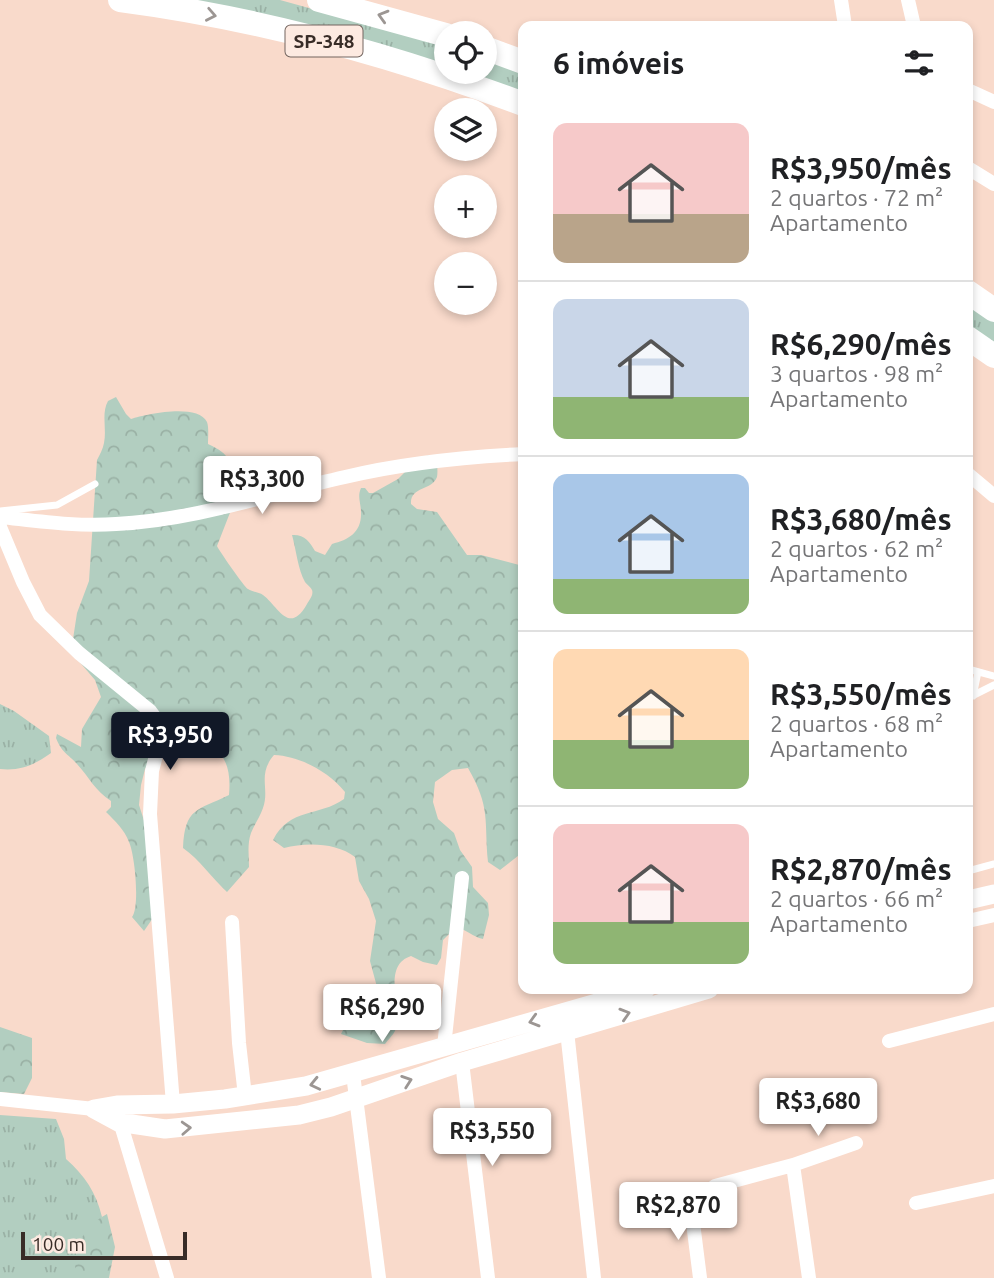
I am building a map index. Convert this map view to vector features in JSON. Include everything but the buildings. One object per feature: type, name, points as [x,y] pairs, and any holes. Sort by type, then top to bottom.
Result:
[{"type":"highway","name":"SP-348","points":[[120,0],[210,15],[349,47],[518,102]]},
{"type":"highway","name":"SP-348","points":[[320,0],[434,33]]},
{"type":"highway","points":[[497,52],[518,60]]},
{"type":"highway","points":[[973,295],[994,310]]},
{"type":"highway","points":[[973,341],[994,356]]},
{"type":"street","points":[[841,0],[844,21]]},
{"type":"street","points":[[908,0],[913,21]]},
{"type":"street","points":[[973,92],[994,102]]},
{"type":"street","points":[[973,171],[994,184]]},
{"type":"street","points":[[0,517],[115,525],[228,507],[346,476],[466,457],[518,454]]},
{"type":"street","points":[[973,478],[994,496]]},
{"type":"street","points":[[0,527],[40,615],[79,653],[150,711],[161,726],[152,771],[150,814],[173,1104]]},
{"type":"street","points":[[444,1046],[462,878]]},
{"type":"street","points":[[973,899],[994,894]]},
{"type":"street","points":[[973,920],[994,915]]},
{"type":"street","points":[[232,922],[245,1096]]},
{"type":"street","points":[[118,1113],[306,1086],[615,994]]},
{"type":"street","points":[[0,1099],[118,1113],[165,1129],[299,1115],[355,1099],[462,1062],[692,994]]},
{"type":"street","points":[[889,1041],[994,1014]]},
{"type":"street","points":[[567,1031],[594,1278]]},
{"type":"street","points":[[462,1062],[488,1278]]},
{"type":"street","points":[[353,1074],[379,1278]]},
{"type":"street","points":[[118,1113],[167,1278]]},
{"type":"street","points":[[700,1278],[692,1215],[703,1195],[715,1186],[793,1165],[856,1143]]},
{"type":"street","points":[[793,1165],[809,1278]]},
{"type":"street","points":[[916,1203],[994,1186]]},
{"type":"lane","points":[[0,511],[57,505],[95,484]]},
{"type":"lane","points":[[973,670],[994,676]]},
{"type":"lane","points":[[973,688],[978,672]]},
{"type":"lane","points":[[973,696],[994,685]]},
{"type":"lane","points":[[973,870],[994,864]]},
{"type":"green space","points":[[180,0],[280,0],[434,43],[434,63]]},
{"type":"green space","points":[[497,63],[518,70],[518,90],[497,83]]},
{"type":"green space","points":[[973,306],[994,321],[994,345],[973,330]]},
{"type":"green space","points":[[116,397],[131,419],[183,411],[202,416],[208,424],[208,444],[222,452],[228,460],[233,486],[269,484],[263,490],[233,505],[217,546],[246,587],[263,595],[289,618],[295,618],[301,613],[312,592],[301,572],[292,535],[303,537],[315,551],[325,555],[332,544],[344,540],[357,530],[361,519],[361,488],[373,493],[398,479],[419,458],[430,455],[437,460],[437,477],[431,485],[414,494],[411,504],[417,509],[437,512],[467,555],[481,555],[518,565],[518,856],[500,870],[488,862],[483,804],[468,768],[452,770],[435,782],[433,802],[438,819],[454,833],[460,850],[472,867],[473,887],[488,903],[489,915],[483,939],[455,928],[443,940],[441,958],[437,965],[411,956],[402,961],[395,978],[395,1031],[385,1044],[367,1043],[341,1034],[356,1004],[377,987],[370,961],[376,921],[369,899],[359,881],[355,857],[331,846],[302,845],[284,848],[273,840],[288,822],[296,817],[334,805],[344,799],[345,792],[338,785],[304,762],[274,755],[269,762],[265,775],[265,801],[250,837],[249,867],[227,892],[183,848],[190,817],[201,808],[229,795],[229,773],[222,756],[210,744],[191,733],[156,753],[145,769],[139,805],[150,839],[155,915],[144,931],[132,917],[136,903],[136,881],[129,842],[125,833],[106,812],[111,807],[111,801],[63,750],[56,738],[57,734],[81,747],[82,729],[101,697],[95,680],[71,652],[77,613],[89,581],[97,460],[104,443],[108,401]]},
{"type":"green space","points":[[0,704],[49,736],[51,753],[27,766],[0,769]]},
{"type":"green space","points":[[0,1027],[32,1038],[32,1078],[24,1094],[0,1092]]},
{"type":"green space","points":[[0,1115],[56,1119],[64,1139],[66,1159],[93,1192],[102,1217],[76,1252],[76,1278],[0,1278]]},
{"type":"green space","points":[[107,1214],[115,1247],[109,1278],[76,1278],[77,1249],[81,1240],[98,1219]]}]
